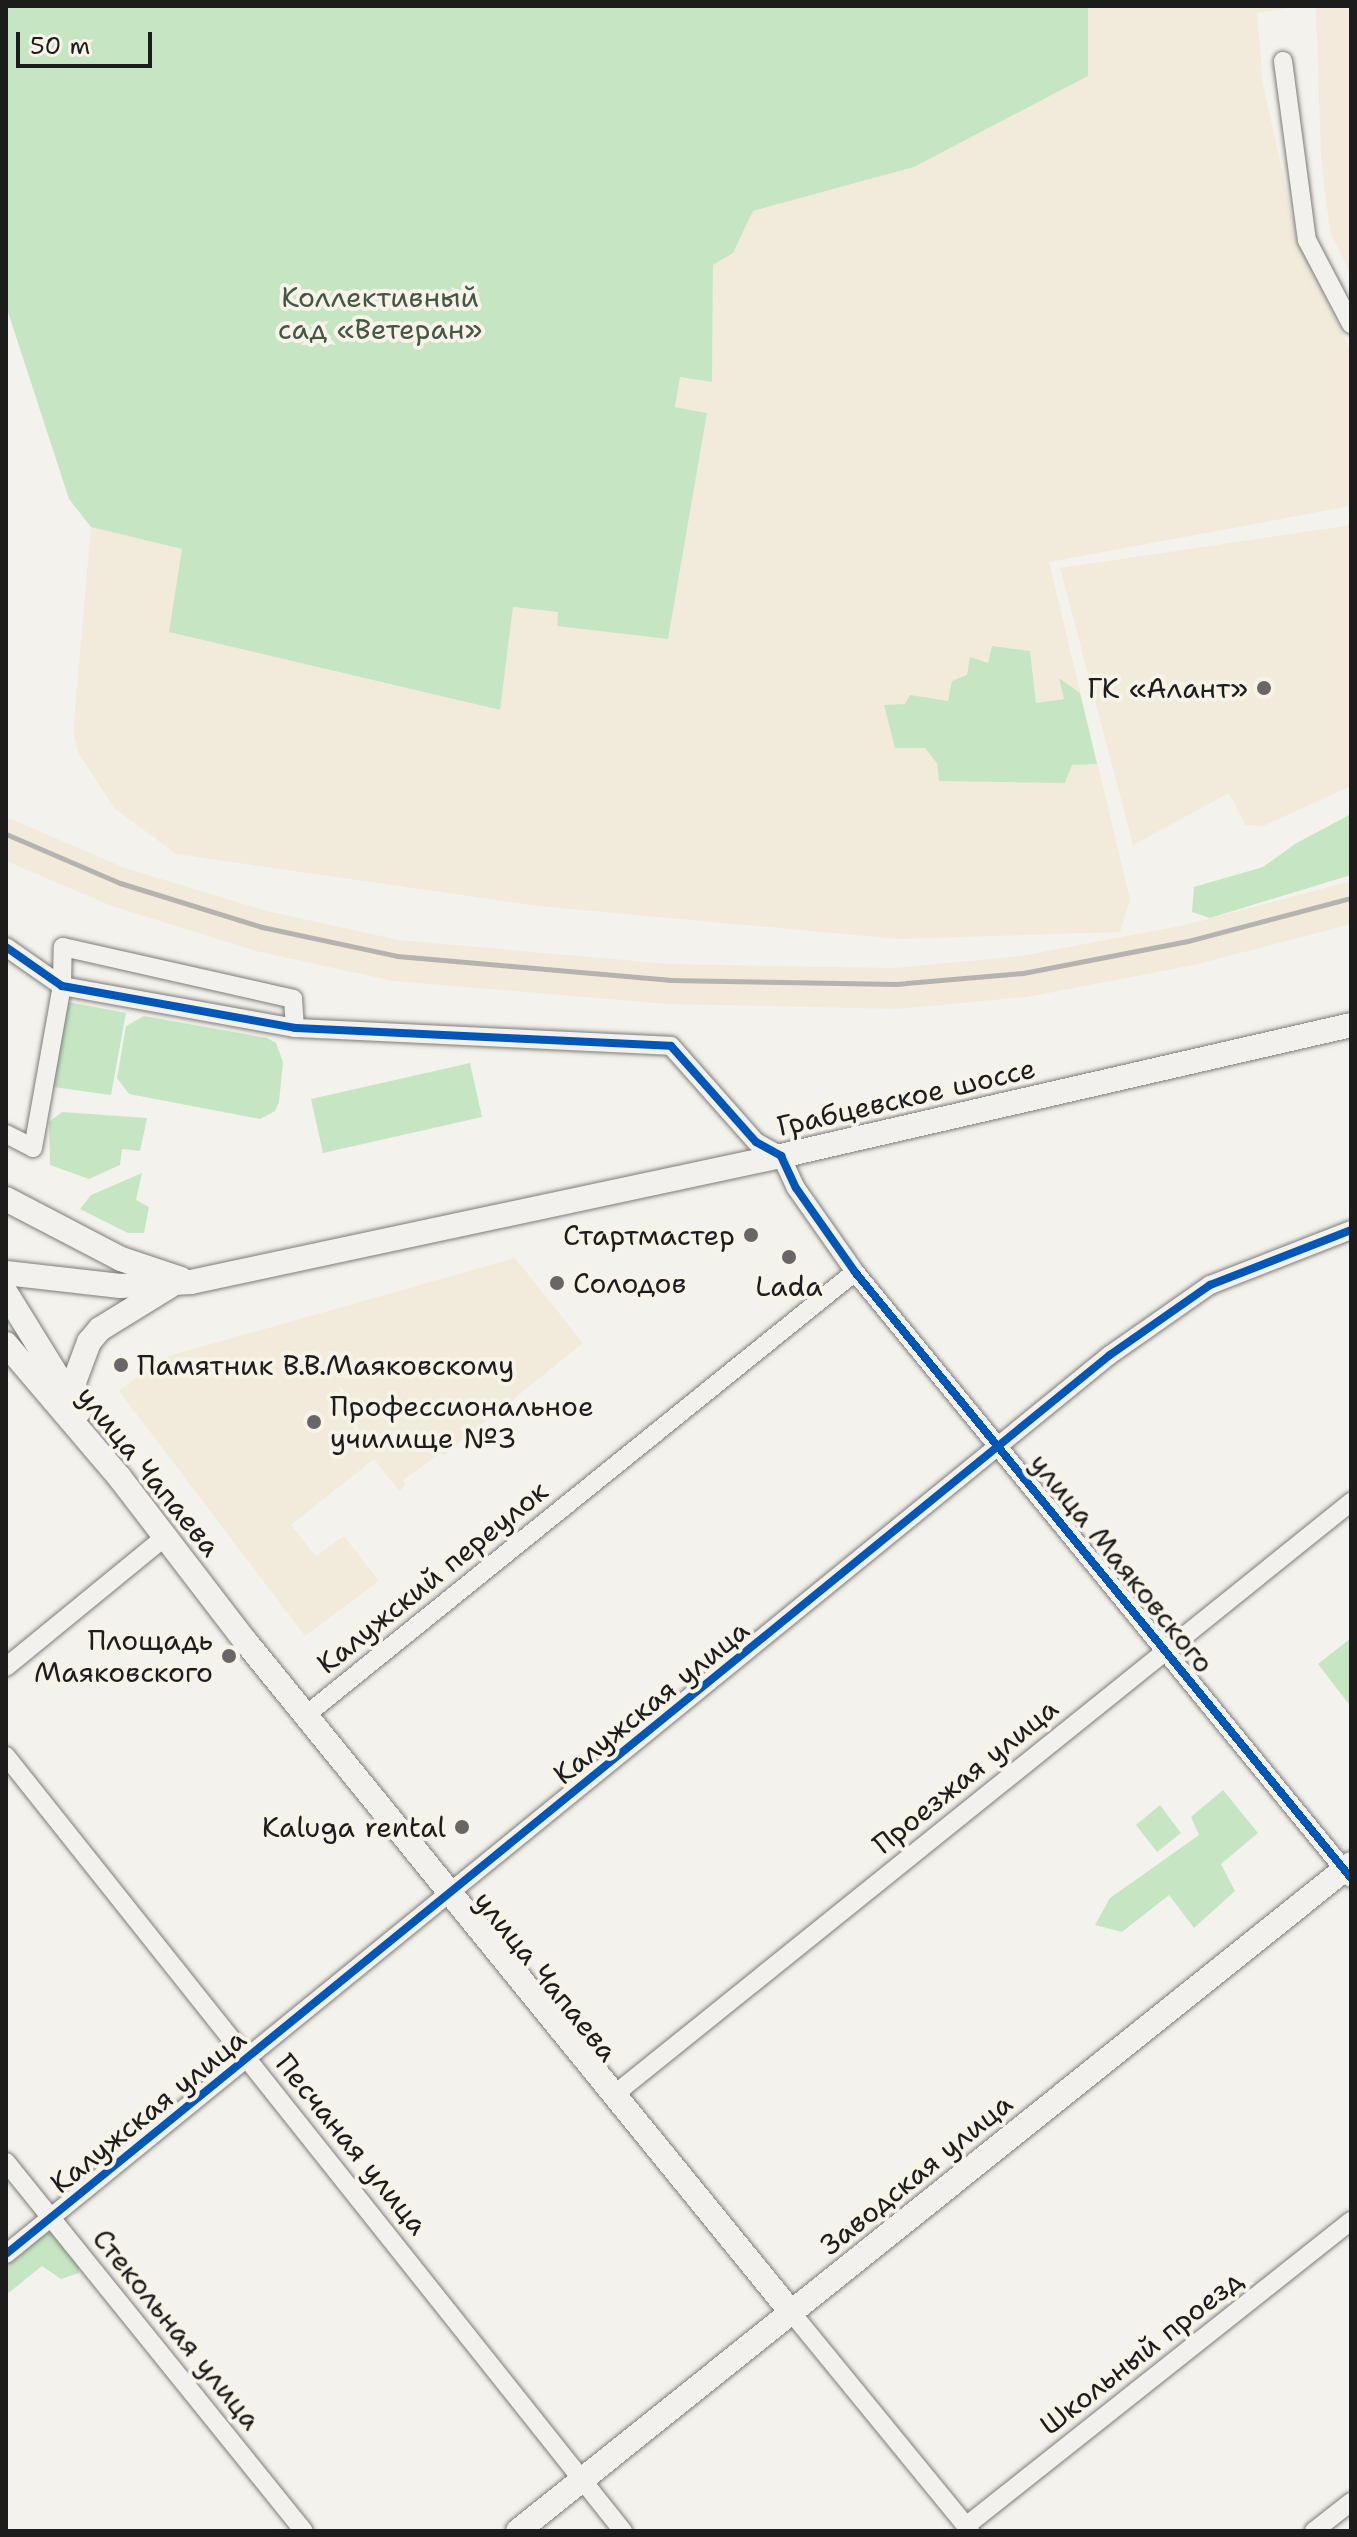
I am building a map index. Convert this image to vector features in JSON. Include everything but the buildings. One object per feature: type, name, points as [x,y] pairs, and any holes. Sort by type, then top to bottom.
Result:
[{"type":"main road","name":"Грабцевское шоссе","points":[[182,1284],[781,1156],[1351,1025]]},
{"type":"main road","points":[[6,1199],[121,1259],[182,1284]]},
{"type":"main road","points":[[6,1273],[120,1286],[182,1284]]},
{"type":"main road","points":[[75,1405],[74,1382],[89,1342],[100,1329],[182,1284]]},
{"type":"main road","points":[[6,1293],[120,1478]]},
{"type":"main road","name":"улица Чапаева","points":[[6,1344],[120,1478],[306,1715],[791,2312]]},
{"type":"main road","name":"Заводская улица","points":[[518,2531],[1349,1870]]},
{"type":"street","points":[[1283,61],[1307,240],[1351,324]]},
{"type":"street","points":[[6,947],[62,986],[295,1028],[671,1046],[756,1142],[781,1156]]},
{"type":"street","points":[[6,1134],[33,1148],[62,986],[63,947],[293,999],[295,1028]]},
{"type":"street","name":"улица Маяковского","points":[[781,1156],[796,1188],[855,1272],[1349,1870]]},
{"type":"street","name":"Калужская улица","points":[[6,2254],[1110,1355],[1210,1285],[1351,1230]]},
{"type":"street","name":"Калужский переулок","points":[[306,1715],[855,1272]]},
{"type":"street","name":"Проезжая улица","points":[[615,2094],[1351,1502]]},
{"type":"street","points":[[6,1667],[166,1536]]},
{"type":"street","name":"Песчаная улица","points":[[6,1756],[623,2531]]},
{"type":"street","name":"Стекольная улица","points":[[6,2162],[304,2531]]},
{"type":"street","name":"Школьный проезд","points":[[968,2528],[1351,2221]]},
{"type":"street","name":"улица Чапаева","points":[[791,2312],[968,2528]]},
{"type":"street","points":[[1314,2531],[1351,2502]]},
{"type":"shaded area","points":[[1088,6],[1303,6],[1257,13],[1263,84],[1297,239],[1351,352],[1351,506],[1049,562],[1130,899],[1120,932],[899,939],[538,906],[176,854],[114,808],[78,752],[73,732],[91,527],[183,549],[170,632],[499,710],[513,607],[559,612],[557,625],[685,538],[706,413],[674,407],[680,376],[712,382],[713,265],[733,253],[753,211],[914,167],[1088,76]]},
{"type":"shaded area","points":[[1316,6],[1351,6],[1351,275],[1330,232],[1321,158]]},
{"type":"shaded area","points":[[1351,525],[1351,786],[1263,826],[1245,825],[1229,793],[1133,845],[1060,568]]},
{"type":"shaded area","points":[[6,817],[125,868],[267,911],[399,940],[670,964],[895,968],[1021,956],[1185,925],[1351,881],[1351,924],[1194,965],[1027,997],[897,1009],[668,1004],[393,981],[256,951],[112,906],[6,861]]},
{"type":"shaded area","name":"Профессиональное училище №3","points":[[515,1258],[583,1343],[444,1455],[441,1453],[403,1480],[405,1486],[399,1491],[374,1459],[291,1525],[316,1556],[344,1536],[379,1581],[305,1636],[119,1391],[162,1358]]},
{"type":"green space","name":"Коллективный сад «Ветеран»","points":[[6,6],[1088,6],[1088,76],[914,167],[753,211],[733,253],[713,265],[712,382],[680,377],[675,407],[707,413],[668,639],[557,626],[558,612],[513,607],[500,710],[169,632],[182,549],[91,527],[69,499],[6,306]]},
{"type":"green space","points":[[992,646],[1030,651],[1036,703],[1064,699],[1059,678],[1080,693],[1097,764],[1072,765],[1065,783],[939,781],[937,763],[925,748],[895,748],[884,705],[905,704],[910,695],[948,701],[952,681],[967,675],[970,657],[988,663]]},
{"type":"green space","points":[[1351,814],[1351,875],[1210,918],[1192,912],[1194,887],[1263,867],[1295,844]]},
{"type":"green space","points":[[68,1002],[126,1013],[111,1095],[53,1087]]},
{"type":"green space","points":[[144,1016],[267,1038],[276,1043],[283,1062],[279,1102],[275,1111],[260,1119],[129,1094],[117,1078],[126,1026]]},
{"type":"green space","points":[[470,1063],[482,1117],[323,1153],[311,1099]]},
{"type":"green space","points":[[62,1112],[147,1118],[140,1151],[122,1149],[120,1165],[89,1179],[50,1165],[49,1122]]},
{"type":"green space","points":[[142,1173],[136,1200],[149,1207],[144,1233],[128,1233],[80,1209],[91,1195]]},
{"type":"green space","points":[[1351,1638],[1351,1707],[1318,1664]]},
{"type":"green space","points":[[1223,1790],[1258,1833],[1221,1864],[1235,1891],[1194,1928],[1169,1895],[1122,1932],[1095,1925],[1110,1898],[1199,1835],[1191,1817]]},
{"type":"green space","points":[[1160,1805],[1181,1833],[1157,1852],[1136,1825]]},
{"type":"green space","points":[[56,2232],[79,2261],[79,2273],[61,2279],[42,2266],[6,2295],[6,2261],[42,2234]]},
{"type":"railway","points":[[6,834],[120,883],[262,927],[397,956],[669,980],[896,984],[1023,973],[1188,941],[1351,898]]},
{"type":"cycle path","points":[[6,947],[62,986],[295,1028],[671,1046],[756,1142],[781,1156],[796,1188],[855,1272],[1351,1878]]},
{"type":"cycle path","points":[[6,2254],[1110,1355],[1210,1285],[1351,1230]]},
{"type":"place","name":"ГК «Алант»","points":[[1264,688]]},
{"type":"place","name":"Стартмастер","points":[[751,1235]]},
{"type":"place","name":"Lada","points":[[789,1257]]},
{"type":"place","name":"Солодов","points":[[557,1283]]},
{"type":"place","name":"Памятник В.В.Маяковскому","points":[[121,1365]]},
{"type":"place","name":"Профессиональное училище №3","points":[[314,1422]]},
{"type":"place","name":"Площадь Маяковского","points":[[229,1656]]},
{"type":"place","name":"Kaluga rental","points":[[462,1827]]}]
